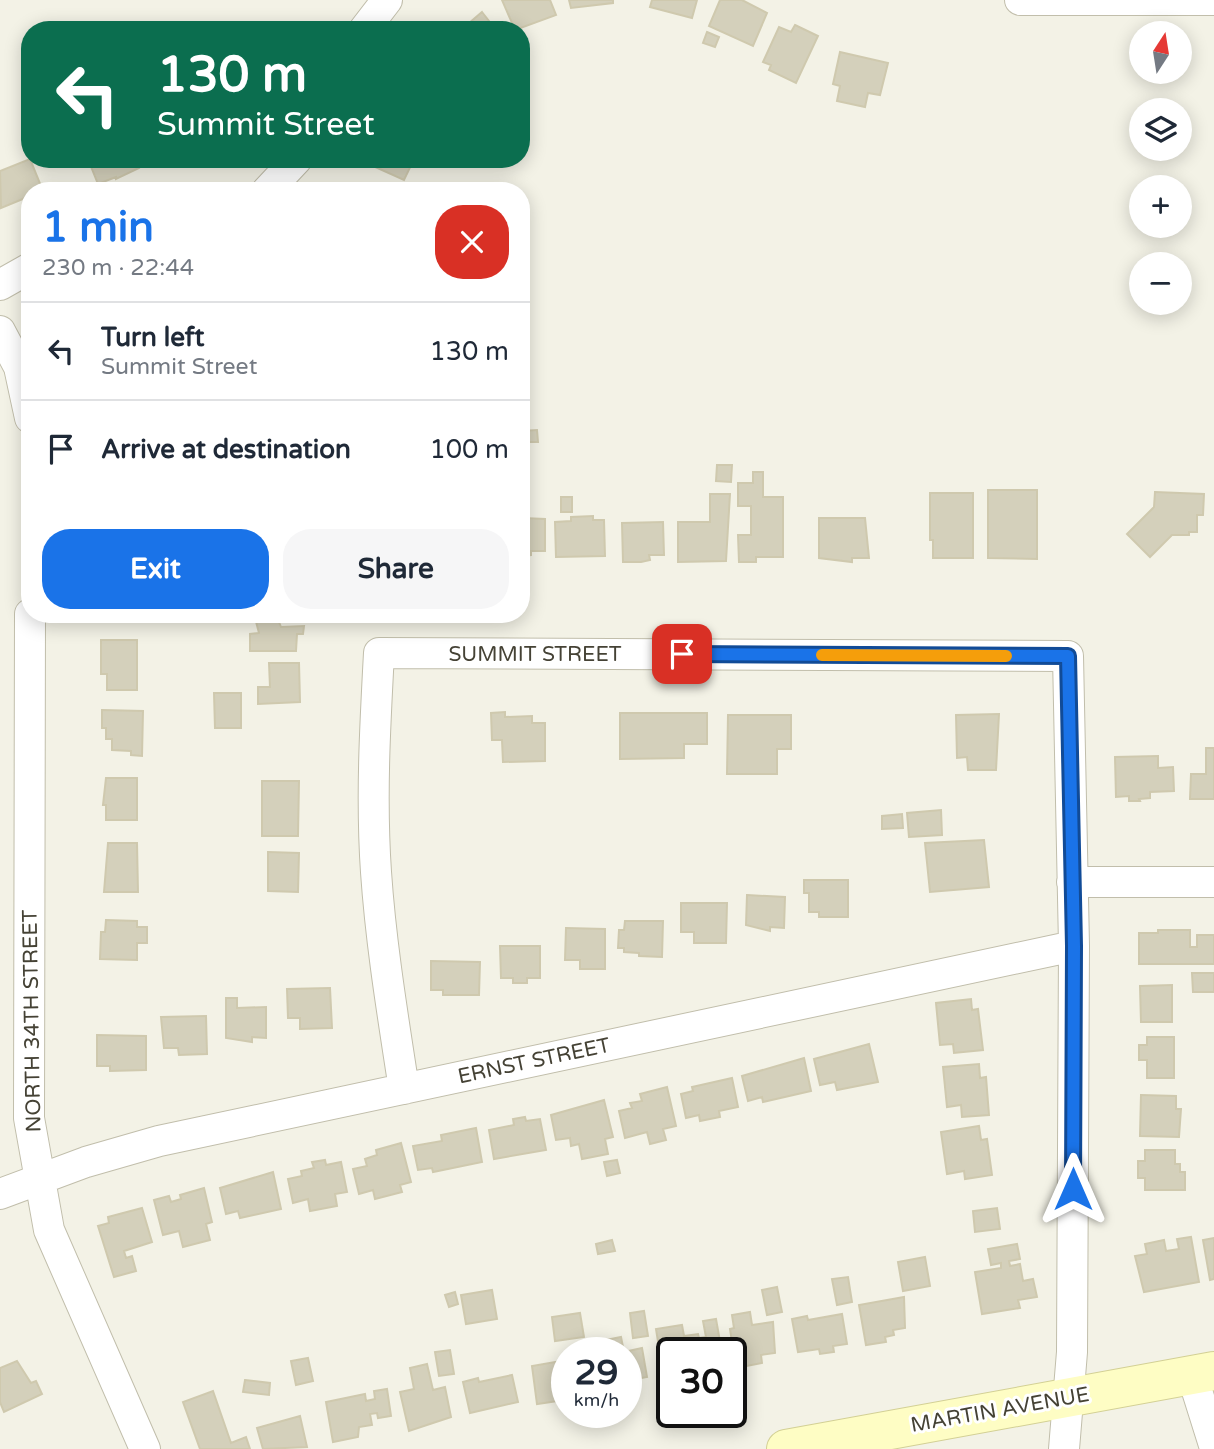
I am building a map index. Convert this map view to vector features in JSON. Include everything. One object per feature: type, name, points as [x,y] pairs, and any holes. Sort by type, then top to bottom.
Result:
[{"type":"main road","name":"MARTIN AVENUE","points":[[786,1449],[1203,1373]]},
{"type":"street","points":[[371,21],[387,0]]},
{"type":"street","points":[[1020,0],[1214,0]]},
{"type":"street","points":[[275,182],[289,168]]},
{"type":"street","points":[[0,285],[21,273]]},
{"type":"street","points":[[0,331],[21,376]]},
{"type":"street","name":"NORTH 34TH STREET","points":[[30,623],[29,1118],[49,1230],[145,1449]]},
{"type":"street","name":"SUMMIT STREET","points":[[404,1089],[383,946],[376,870],[373,774],[379,653],[1068,656],[1072,881]]},
{"type":"street","points":[[1064,1449],[1072,1338],[1072,881],[1214,882]]},
{"type":"street","name":"ERNST STREET","points":[[0,1194],[86,1162],[159,1141],[1074,946]]},
{"type":"street","points":[[1203,1373],[1214,1445]]},
{"type":"building","points":[[502,0],[550,0],[556,15],[530,25],[530,21],[511,21]]},
{"type":"building","points":[[569,0],[613,0],[613,3],[571,8]]},
{"type":"building","points":[[652,0],[697,0],[692,18],[650,7]]},
{"type":"building","points":[[720,0],[742,0],[767,13],[753,46],[709,26]]},
{"type":"building","points":[[482,12],[489,21],[472,21]]},
{"type":"building","points":[[795,25],[818,36],[796,83],[769,70],[771,65],[763,62],[779,27],[791,32]]},
{"type":"building","points":[[707,32],[719,37],[715,47],[703,43]]},
{"type":"building","points":[[840,52],[888,63],[880,95],[868,93],[865,107],[837,101],[840,86],[833,84]]},
{"type":"building","points":[[21,163],[21,168],[34,168],[39,182],[21,182],[21,200],[1,208],[0,171]]},
{"type":"building","points":[[92,168],[139,168],[116,179],[97,182]]},
{"type":"building","points":[[377,168],[410,168],[404,180]]},
{"type":"building","points":[[530,430],[537,430],[538,442],[530,442]]},
{"type":"building","points":[[717,465],[732,465],[731,482],[716,481]]},
{"type":"building","points":[[753,472],[763,472],[763,497],[783,497],[783,557],[756,557],[756,562],[739,562],[738,535],[751,535],[751,506],[738,506],[738,483],[753,483]]},
{"type":"building","points":[[988,490],[1037,490],[1037,559],[988,558]]},
{"type":"building","points":[[1155,492],[1204,494],[1203,515],[1197,515],[1197,532],[1172,535],[1150,557],[1127,534],[1154,507]]},
{"type":"building","points":[[930,493],[973,493],[973,558],[933,558],[933,540],[930,540]]},
{"type":"building","points":[[710,494],[730,494],[726,561],[678,562],[678,522],[710,522]]},
{"type":"building","points":[[561,497],[572,497],[572,512],[561,512]]},
{"type":"building","points":[[593,516],[593,520],[604,520],[605,556],[556,557],[555,522],[571,521],[571,517]]},
{"type":"building","points":[[530,518],[545,519],[545,551],[531,551],[531,555]]},
{"type":"building","points":[[819,518],[865,518],[869,558],[852,558],[852,562],[819,558]]},
{"type":"building","points":[[663,522],[664,555],[649,555],[650,560],[641,562],[623,562],[622,523]]},
{"type":"building","points":[[256,623],[279,623],[281,627],[304,626],[303,634],[297,634],[296,651],[250,651],[250,634],[259,633]]},
{"type":"building","points":[[101,640],[137,640],[137,690],[107,690],[107,674],[101,674]]},
{"type":"building","points":[[269,663],[299,663],[300,702],[258,704],[258,687],[270,687]]},
{"type":"building","points":[[214,693],[241,693],[241,728],[215,728]]},
{"type":"building","points":[[102,710],[143,711],[142,756],[131,755],[131,751],[112,750],[112,739],[106,739],[106,728],[102,728]]},
{"type":"building","points":[[505,712],[505,717],[532,716],[532,723],[545,723],[545,761],[503,762],[502,740],[492,740],[491,713]]},
{"type":"building","points":[[620,713],[707,713],[707,744],[684,744],[684,758],[620,759]]},
{"type":"building","points":[[999,714],[996,770],[968,770],[967,757],[957,758],[956,715]]},
{"type":"building","points":[[728,715],[791,715],[791,749],[777,749],[777,774],[727,774]]},
{"type":"building","points":[[1206,748],[1214,748],[1214,799],[1190,799],[1191,774],[1206,774]]},
{"type":"building","points":[[1158,756],[1158,768],[1173,767],[1174,791],[1150,792],[1150,798],[1139,799],[1140,801],[1129,801],[1129,796],[1116,797],[1115,757]]},
{"type":"building","points":[[106,778],[137,778],[137,820],[106,820],[106,805],[103,805]]},
{"type":"building","points":[[262,781],[299,781],[298,836],[262,836]]},
{"type":"building","points":[[941,810],[942,835],[909,837],[907,813]]},
{"type":"building","points":[[902,814],[903,828],[882,829],[882,816]]},
{"type":"building","points":[[984,840],[989,887],[930,892],[925,843]]},
{"type":"building","points":[[108,843],[137,843],[138,892],[104,892]]},
{"type":"building","points":[[268,852],[299,853],[298,892],[268,891]]},
{"type":"building","points":[[804,880],[848,880],[848,917],[819,917],[819,912],[809,912],[809,893],[804,893]]},
{"type":"building","points":[[747,895],[785,897],[784,928],[770,927],[770,931],[746,925]]},
{"type":"building","points":[[681,903],[727,903],[726,943],[694,943],[694,932],[681,932]]},
{"type":"building","points":[[106,920],[137,921],[137,927],[147,927],[147,943],[137,943],[137,960],[100,959],[101,932],[105,932]]},
{"type":"building","points":[[625,921],[663,921],[662,957],[639,956],[639,953],[624,952],[624,948],[618,948],[619,930],[624,930]]},
{"type":"building","points":[[566,928],[605,929],[605,969],[580,969],[580,960],[565,960]]},
{"type":"building","points":[[1158,930],[1190,930],[1190,947],[1197,947],[1197,935],[1214,935],[1214,964],[1139,964],[1139,933],[1158,933]]},
{"type":"building","points":[[500,946],[540,946],[540,978],[527,978],[527,983],[513,983],[513,978],[501,978]]},
{"type":"building","points":[[431,961],[480,962],[479,995],[443,995],[443,990],[431,990]]},
{"type":"building","points":[[1192,973],[1214,973],[1214,992],[1193,992]]},
{"type":"building","points":[[1172,985],[1172,1022],[1141,1022],[1140,986]]},
{"type":"building","points":[[330,988],[332,1028],[300,1029],[300,1018],[288,1018],[287,989]]},
{"type":"building","points":[[226,998],[237,998],[237,1008],[266,1007],[266,1038],[252,1037],[252,1042],[226,1038]]},
{"type":"building","points":[[971,999],[972,1010],[978,1009],[983,1050],[954,1053],[953,1044],[940,1045],[936,1003]]},
{"type":"building","points":[[206,1016],[207,1054],[179,1055],[178,1048],[164,1048],[161,1017]]},
{"type":"building","points":[[97,1035],[146,1036],[146,1070],[110,1071],[110,1066],[97,1066]]},
{"type":"building","points":[[1147,1037],[1174,1037],[1174,1078],[1147,1078],[1147,1060],[1139,1060],[1139,1045],[1147,1045]]},
{"type":"building","points":[[869,1044],[878,1082],[837,1090],[835,1082],[820,1085],[814,1059]]},
{"type":"building","points":[[804,1058],[811,1091],[763,1102],[762,1097],[748,1101],[742,1076]]},
{"type":"building","points":[[979,1064],[980,1078],[986,1077],[989,1115],[962,1117],[961,1105],[947,1107],[943,1067]]},
{"type":"building","points":[[732,1078],[738,1107],[719,1111],[720,1117],[700,1121],[699,1115],[686,1118],[681,1094],[693,1091],[692,1087]]},
{"type":"building","points":[[667,1087],[676,1126],[663,1129],[666,1140],[650,1144],[647,1132],[625,1138],[619,1111],[632,1108],[630,1103],[642,1101],[640,1094]]},
{"type":"building","points":[[1141,1095],[1176,1096],[1176,1109],[1181,1109],[1179,1137],[1140,1136]]},
{"type":"building","points":[[604,1100],[613,1137],[605,1139],[608,1154],[582,1159],[579,1144],[571,1146],[570,1138],[556,1140],[551,1115]]},
{"type":"building","points":[[525,1117],[526,1121],[540,1119],[546,1150],[494,1159],[489,1130],[514,1125],[513,1119]]},
{"type":"building","points":[[979,1126],[981,1140],[987,1139],[992,1175],[965,1179],[964,1171],[947,1174],[941,1132]]},
{"type":"building","points":[[476,1128],[482,1162],[433,1172],[432,1168],[418,1170],[413,1146],[442,1141],[441,1135]]},
{"type":"building","points":[[401,1143],[411,1182],[400,1185],[402,1192],[375,1199],[373,1190],[359,1194],[353,1169],[367,1166],[365,1159],[377,1155],[376,1150]]},
{"type":"building","points":[[1145,1150],[1175,1150],[1175,1164],[1180,1164],[1180,1172],[1185,1172],[1185,1190],[1145,1190],[1145,1178],[1138,1178],[1138,1161],[1145,1161]]},
{"type":"building","points":[[325,1160],[326,1165],[341,1162],[347,1192],[335,1194],[337,1206],[310,1211],[308,1199],[293,1203],[288,1179],[302,1176],[301,1171],[314,1168],[312,1162]]},
{"type":"building","points":[[617,1160],[620,1173],[607,1176],[604,1162]]},
{"type":"building","points":[[273,1172],[281,1209],[240,1218],[238,1211],[226,1214],[220,1188]]},
{"type":"building","points":[[204,1188],[212,1222],[206,1224],[210,1240],[183,1247],[179,1231],[163,1235],[154,1200],[169,1196],[171,1202],[181,1199],[180,1195]]},
{"type":"building","points":[[142,1208],[152,1242],[124,1251],[126,1258],[132,1256],[136,1271],[114,1277],[98,1226],[109,1223],[108,1217]]},
{"type":"building","points":[[997,1208],[1000,1229],[975,1232],[973,1211]]},
{"type":"building","points":[[1191,1237],[1199,1282],[1144,1292],[1135,1256],[1147,1254],[1145,1244],[1164,1240],[1166,1251],[1179,1249],[1177,1239]]},
{"type":"building","points":[[1214,1238],[1214,1279],[1210,1280],[1203,1240]]},
{"type":"building","points":[[612,1240],[615,1251],[598,1254],[596,1244]]},
{"type":"building","points":[[1017,1244],[1020,1259],[1009,1261],[1010,1266],[1020,1264],[1023,1281],[1033,1279],[1037,1297],[1018,1300],[1020,1308],[982,1314],[975,1272],[1001,1268],[1001,1263],[991,1265],[988,1249]]},
{"type":"building","points":[[925,1257],[930,1286],[903,1291],[898,1262]]},
{"type":"building","points":[[848,1277],[852,1302],[837,1305],[832,1279]]},
{"type":"building","points":[[777,1287],[782,1312],[767,1315],[762,1290]]},
{"type":"building","points":[[492,1290],[497,1319],[466,1324],[461,1295]]},
{"type":"building","points":[[455,1292],[458,1304],[449,1307],[445,1295]]},
{"type":"building","points":[[904,1297],[905,1328],[893,1330],[894,1335],[885,1337],[886,1342],[866,1345],[859,1305]]},
{"type":"building","points":[[644,1311],[648,1336],[633,1337],[630,1313]]},
{"type":"building","points":[[750,1312],[752,1325],[773,1322],[775,1353],[761,1355],[762,1363],[747,1366],[747,1337],[731,1337],[730,1329],[734,1328],[732,1315]]},
{"type":"building","points":[[580,1313],[584,1337],[554,1337],[552,1317]]},
{"type":"building","points":[[842,1314],[847,1344],[833,1346],[834,1352],[820,1354],[819,1349],[798,1352],[792,1319],[807,1316],[808,1320]]},
{"type":"building","points":[[716,1319],[719,1337],[706,1337],[703,1321]]},
{"type":"building","points":[[682,1325],[684,1336],[698,1334],[699,1337],[657,1337],[656,1329]]},
{"type":"building","points":[[642,1348],[647,1377],[642,1378]]},
{"type":"building","points":[[450,1350],[454,1374],[439,1376],[435,1352]]},
{"type":"building","points":[[308,1358],[313,1381],[296,1385],[291,1361]]},
{"type":"building","points":[[17,1361],[31,1383],[36,1381],[42,1394],[4,1412],[0,1402],[0,1368]]},
{"type":"building","points":[[551,1363],[551,1402],[537,1404],[532,1366]]},
{"type":"building","points":[[427,1364],[433,1390],[445,1387],[451,1417],[409,1431],[400,1392],[414,1389],[410,1368]]},
{"type":"building","points":[[512,1375],[518,1402],[470,1413],[463,1382],[478,1378],[479,1382]]},
{"type":"building","points":[[245,1380],[270,1383],[269,1395],[243,1392]]},
{"type":"building","points":[[387,1389],[391,1416],[378,1418],[377,1413],[370,1414],[372,1425],[359,1427],[358,1437],[333,1442],[326,1402],[365,1394],[366,1401],[375,1399],[374,1391]]},
{"type":"building","points":[[213,1391],[231,1443],[246,1437],[250,1449],[200,1449],[183,1402]]},
{"type":"building","points":[[300,1416],[307,1447],[263,1449],[257,1428]]},
{"type":"slow traffic","points":[[822,655],[1006,656]]},
{"type":"route","points":[[682,654],[1068,656],[1074,946],[1073,1189]]}]
